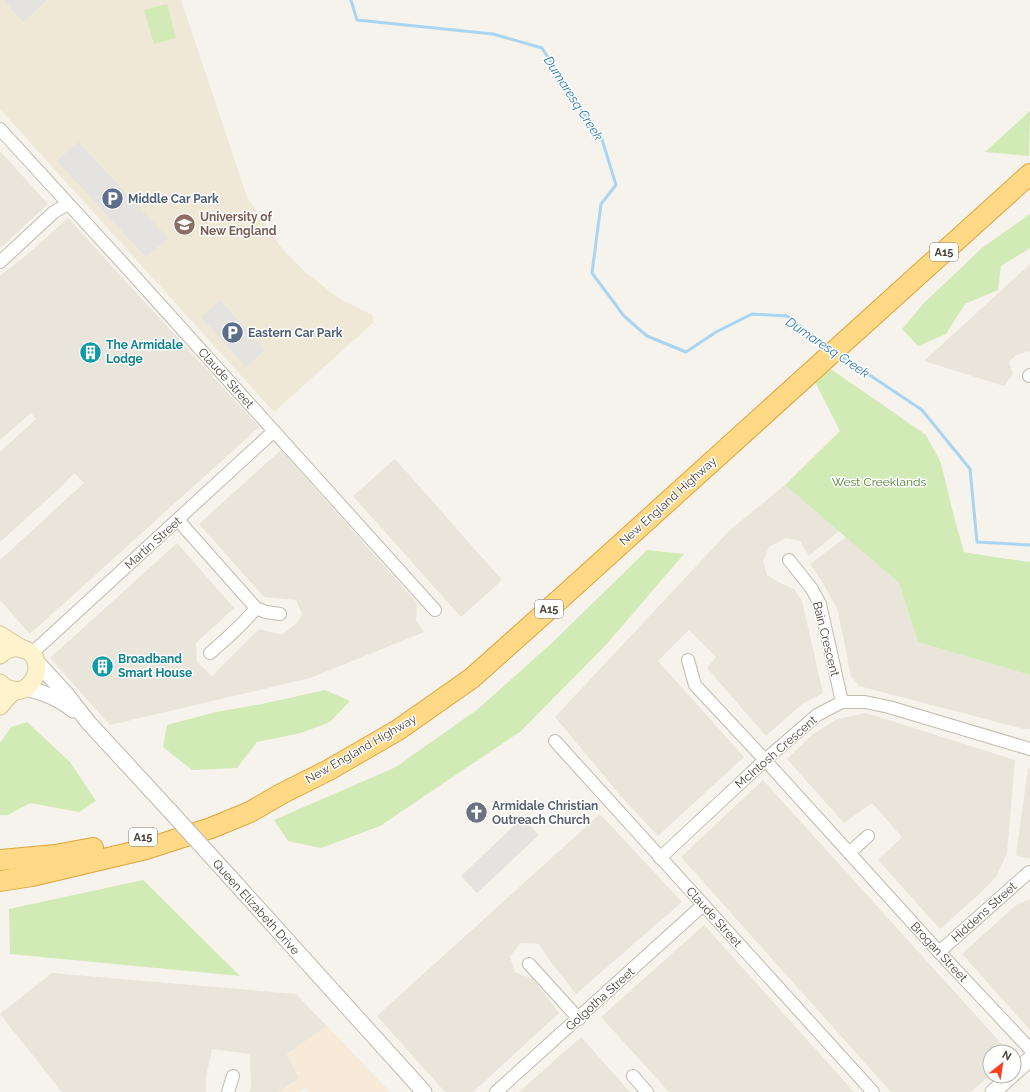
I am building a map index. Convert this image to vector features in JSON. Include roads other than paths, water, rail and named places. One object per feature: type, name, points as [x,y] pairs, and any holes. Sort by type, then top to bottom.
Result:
[{"type":"highway","name":"New England Highway","points":[[0,881],[32,876],[146,849],[211,828],[250,812],[281,794],[327,772],[398,730],[472,678],[858,331],[1030,174]]},
{"type":"highway","name":"New England Highway","points":[[0,860],[56,855],[157,834],[213,818],[281,794]]},
{"type":"highway","points":[[0,874],[32,876]]},
{"type":"main road","name":"Queen Elizabeth Drive","points":[[0,635],[30,654]]},
{"type":"main road","points":[[0,655],[11,648],[30,654],[37,665],[36,676],[30,685],[13,687],[0,706]]},
{"type":"street","name":"Claude Street","points":[[0,129],[133,274],[435,610]]},
{"type":"street","points":[[0,262],[54,212],[68,204]]},
{"type":"street","name":"Martin Street","points":[[30,654],[274,431]]},
{"type":"street","points":[[178,520],[256,608],[266,612],[280,614]]},
{"type":"street","name":"Bain Crescent","points":[[789,560],[812,589],[820,604],[842,702]]},
{"type":"street","points":[[210,653],[240,627],[256,608]]},
{"type":"street","name":"Queen Elizabeth Drive","points":[[30,654],[67,694],[88,722],[424,1092]]},
{"type":"street","name":"Brogan Street","points":[[688,660],[695,684],[939,952],[1030,1049]]},
{"type":"street","name":"Queen Elizabeth Drive","points":[[13,687],[49,695],[60,700],[88,722]]},
{"type":"street","name":"McIntosh Crescent","points":[[660,858],[765,760],[817,715],[842,702],[866,702],[890,707],[1030,749]]},
{"type":"street","name":"Claude Street","points":[[554,741],[873,1092]]},
{"type":"street","points":[[850,853],[868,836]]},
{"type":"street","name":"Hiddens Street","points":[[939,952],[1029,872]]},
{"type":"street","name":"Golgotha Street","points":[[496,1092],[703,905]]},
{"type":"street","points":[[529,964],[578,1019]]},
{"type":"street","points":[[1022,1066],[1030,1059]]},
{"type":"street","points":[[228,1092],[233,1076]]},
{"type":"street","points":[[633,1076],[647,1092]]},
{"type":"street","points":[[993,1092],[1002,1084]]},
{"type":"waterway","name":"Dumaresq Creek","points":[[351,0],[357,20],[493,34],[542,48],[580,108],[601,136],[616,185],[601,204],[592,273],[624,316],[647,336],[686,352],[716,332],[752,314],[787,316],[828,347]]},
{"type":"waterway","name":"Dumaresq Creek","points":[[841,356],[922,410],[970,469],[977,542],[1030,545]]},
{"type":"place","name":"Middle Car Park","points":[[112,199]]},
{"type":"place","name":"University of New England","points":[[185,224]]},
{"type":"place","name":"Eastern Car Park","points":[[233,333]]},
{"type":"place","name":"The Armidale Lodge","points":[[91,352]]},
{"type":"place","name":"Broadband Smart House","points":[[102,666]]},
{"type":"place","name":"Armidale Christian Outreach Church","points":[[477,813]]},
{"type":"park label","name":"West Creeklands","points":[[879,482]]}]
